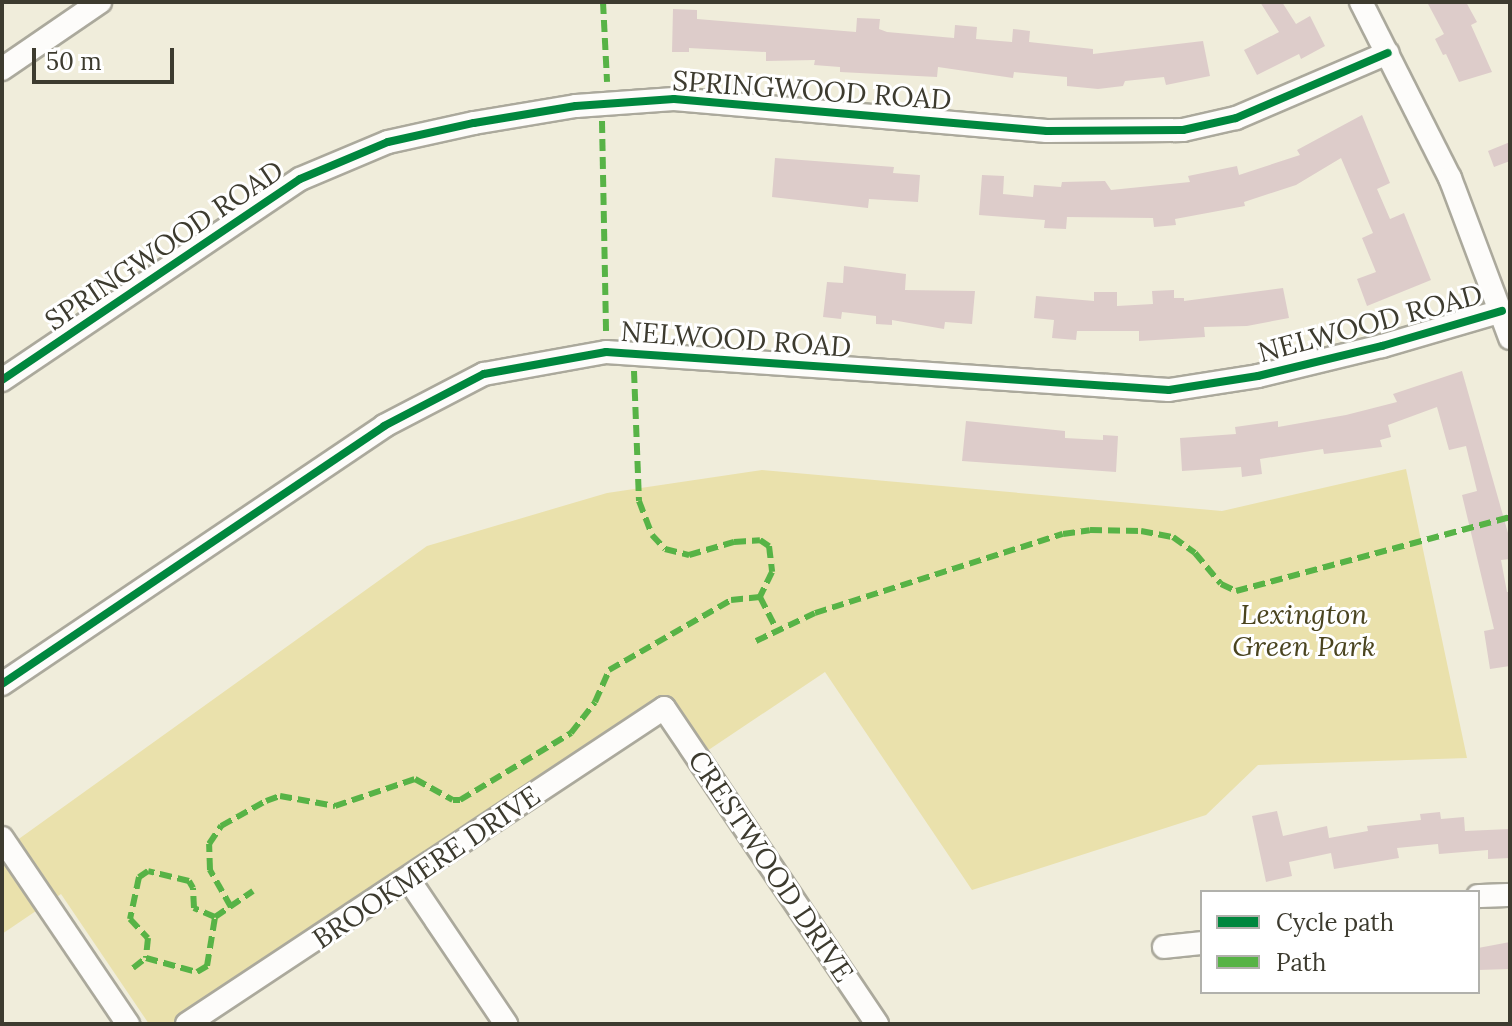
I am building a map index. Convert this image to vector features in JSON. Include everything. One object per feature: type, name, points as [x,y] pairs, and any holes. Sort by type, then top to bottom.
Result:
[{"type":"street","points":[[2,69],[100,2]]},
{"type":"street","points":[[1361,2],[1450,178],[1510,338]]},
{"type":"street","name":"SPRINGWOOD ROAD","points":[[2,380],[300,179],[388,142],[474,123],[562,109],[674,99],[1047,131],[1183,130],[1236,118],[1388,53]]},
{"type":"street","name":"NELWOOD ROAD","points":[[2,684],[384,426],[484,374],[606,352],[1169,390],[1274,372],[1382,346],[1502,311]]},
{"type":"street","name":"BROOKMERE DRIVE","points":[[187,1024],[409,880],[664,708]]},
{"type":"street","name":"CRESTWOOD DRIVE","points":[[664,708],[877,1024]]},
{"type":"street","points":[[2,838],[128,1024]]},
{"type":"street","points":[[409,880],[506,1024]]},
{"type":"street","points":[[1480,896],[1510,895]]},
{"type":"street","points":[[1164,947],[1200,943]]},
{"type":"green space","name":"Lexington Green Park","points":[[1406,469],[1467,758],[1258,765],[1206,815],[972,890],[825,672],[707,751],[681,713],[660,705],[175,1024],[149,1024],[61,894],[2,934],[2,851],[427,546],[607,493],[762,470],[1222,511]]},
{"type":"building","points":[[1260,2],[1282,2],[1296,24],[1310,16],[1325,46],[1301,59],[1299,54],[1257,75],[1244,50],[1279,32]]},
{"type":"building","points":[[1427,2],[1466,2],[1477,22],[1471,25],[1492,72],[1459,82],[1435,39],[1444,34]]},
{"type":"building","points":[[673,9],[697,10],[697,19],[856,32],[857,18],[880,19],[879,29],[887,32],[954,38],[955,25],[977,27],[976,39],[1012,42],[1013,29],[1030,31],[1029,42],[1093,49],[1093,54],[1203,41],[1210,76],[1166,85],[1164,77],[1125,81],[1123,86],[1098,89],[1067,86],[1067,77],[1014,72],[1013,78],[938,67],[937,77],[840,72],[840,67],[814,65],[815,60],[766,61],[766,52],[689,48],[689,52],[672,52]]},
{"type":"building","points":[[1362,115],[1390,183],[1377,189],[1390,219],[1404,213],[1431,280],[1367,306],[1357,279],[1376,272],[1362,238],[1373,233],[1341,158],[1296,185],[1244,202],[1245,206],[1175,219],[1176,225],[1154,227],[1153,218],[1067,217],[1066,229],[1044,228],[1045,220],[979,215],[982,175],[1004,176],[1003,194],[1033,197],[1034,185],[1061,187],[1062,182],[1105,181],[1111,190],[1190,182],[1188,176],[1237,166],[1239,175],[1300,155],[1297,150]]},
{"type":"building","points":[[1510,142],[1510,161],[1494,167],[1488,151]]},
{"type":"building","points":[[775,158],[894,167],[893,173],[920,175],[918,202],[869,199],[868,208],[772,197]]},
{"type":"building","points":[[844,266],[906,274],[905,290],[975,291],[972,324],[945,322],[944,329],[892,320],[892,325],[876,324],[876,316],[842,312],[841,319],[823,317],[827,282],[843,283]]},
{"type":"building","points":[[1283,288],[1289,318],[1247,326],[1204,327],[1205,337],[1139,341],[1139,331],[1077,331],[1076,340],[1052,338],[1054,320],[1034,318],[1036,296],[1094,301],[1094,292],[1117,292],[1117,306],[1153,304],[1152,291],[1174,290],[1174,298],[1184,298],[1184,301]]},
{"type":"building","points":[[1462,371],[1510,540],[1510,559],[1501,560],[1507,592],[1510,592],[1510,666],[1490,669],[1484,631],[1494,629],[1462,495],[1477,491],[1466,446],[1449,450],[1437,407],[1388,425],[1391,437],[1380,440],[1382,447],[1324,454],[1323,449],[1260,459],[1262,474],[1242,477],[1241,467],[1182,471],[1180,438],[1236,434],[1235,427],[1278,421],[1278,427],[1346,415],[1397,402],[1393,394]]},
{"type":"building","points":[[966,421],[1065,431],[1065,438],[1103,440],[1103,435],[1118,436],[1116,472],[962,461]]},
{"type":"building","points":[[1277,811],[1283,836],[1327,826],[1329,838],[1368,831],[1367,826],[1421,820],[1420,814],[1440,812],[1441,819],[1464,817],[1465,831],[1510,829],[1510,858],[1488,859],[1488,850],[1439,854],[1438,844],[1397,848],[1399,858],[1334,869],[1331,853],[1289,862],[1292,876],[1266,882],[1252,816]]},
{"type":"building","points":[[1510,942],[1510,969],[1480,970],[1480,948]]},
{"type":"marked path","points":[[603,2],[607,82]]},
{"type":"marked path","points":[[602,121],[606,332]]},
{"type":"marked path","points":[[634,371],[639,501],[652,535],[665,549],[689,555],[734,542],[760,540],[769,546],[772,572],[760,597]]},
{"type":"marked path","points":[[756,641],[815,613],[1063,534],[1090,530],[1141,531],[1173,537],[1195,553],[1221,584],[1236,591],[1510,517]]},
{"type":"marked path","points":[[231,907],[210,870],[209,844],[221,826],[266,801],[280,796],[335,806],[415,779],[453,800],[460,800],[571,733],[595,702],[609,670],[731,600],[760,597],[777,630]]},
{"type":"marked path","points":[[215,917],[194,908],[193,888],[189,881],[148,871],[139,877],[130,919],[148,938],[146,958],[197,972],[207,966],[215,917],[253,891]]},
{"type":"marked path","points":[[133,968],[146,958]]},
{"type":"cycle path","points":[[2,380],[300,179],[388,142],[474,123],[576,106],[674,99],[1047,131],[1183,130],[1236,118],[1388,53]]},
{"type":"cycle path","points":[[2,684],[384,426],[484,374],[606,352],[1169,390],[1258,376],[1382,346],[1502,311]]}]
